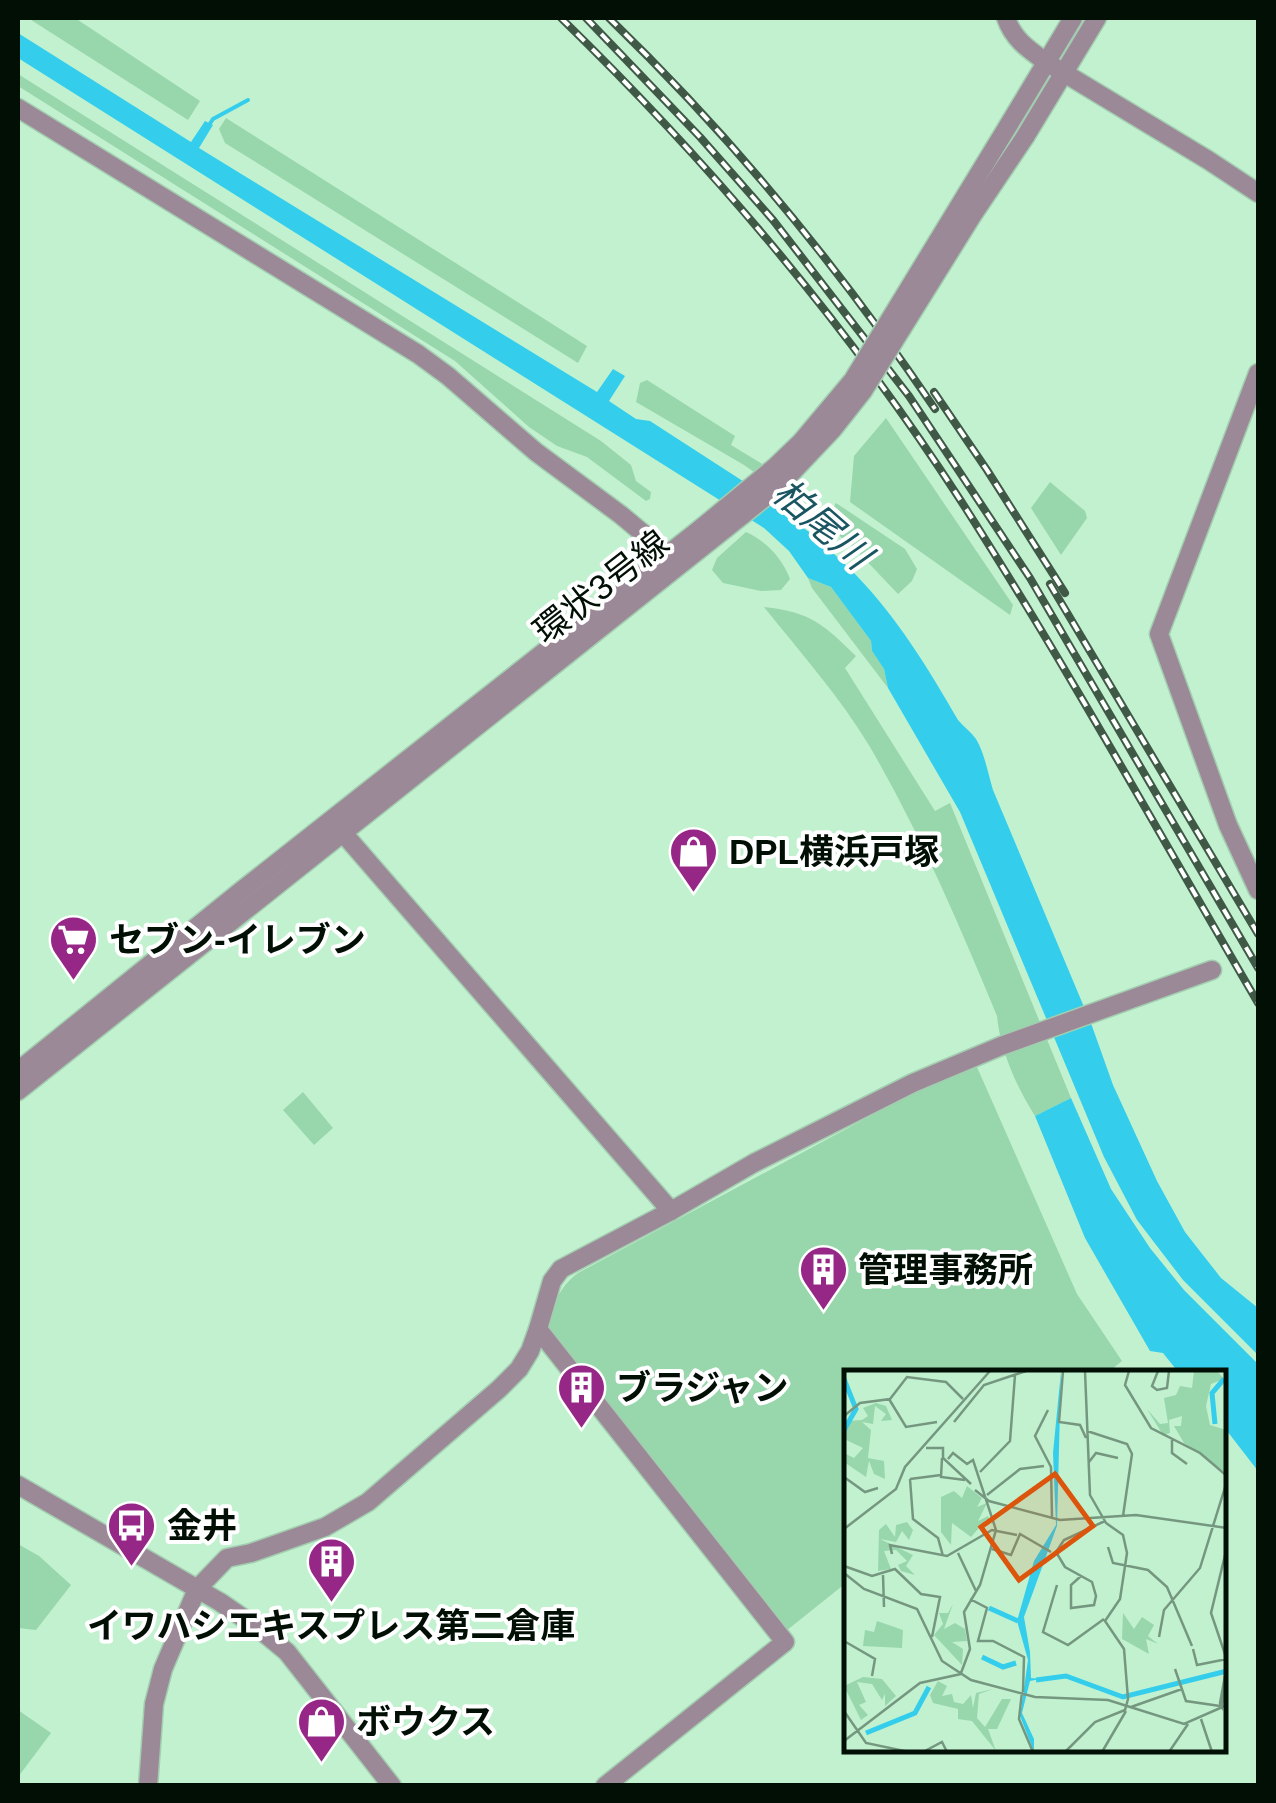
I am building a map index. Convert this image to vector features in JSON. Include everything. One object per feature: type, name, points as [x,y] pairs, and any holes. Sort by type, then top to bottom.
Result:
[{"type":"street","points":[[1006,18],[1022,44],[1046,62],[1258,193]]},
{"type":"street","name":"環状3号線","points":[[705,535],[801,442],[853,380],[1073,18]]},
{"type":"street","name":"環状3号線","points":[[18,1072],[337,826],[673,559],[779,486],[863,391],[1097,18]]},
{"type":"street","points":[[18,108],[418,354],[673,559]]},
{"type":"street","points":[[1258,373],[1160,634],[1228,825],[1258,890]]},
{"type":"street","points":[[337,826],[671,1211]]},
{"type":"street","name":"環状3号線","points":[[18,1091],[337,826]]},
{"type":"street","points":[[148,1786],[154,1704],[163,1669],[197,1589],[227,1558],[324,1527],[368,1502],[509,1379],[530,1350],[552,1281],[561,1269],[754,1163],[913,1082],[1212,970]]},
{"type":"street","points":[[538,1329],[785,1642],[605,1786]]},
{"type":"street","points":[[18,1485],[258,1628],[287,1652],[392,1786]]},
{"type":"green space","points":[[28,18],[75,18],[200,101],[188,120]]},
{"type":"green space","points":[[18,74],[601,441],[631,465],[636,481],[651,492],[650,499],[646,501],[587,457],[557,446],[529,427],[455,361],[18,86]]},
{"type":"green space","points":[[226,118],[587,346],[578,363],[225,143],[219,129]]},
{"type":"green space","points":[[647,380],[735,436],[731,445],[818,498],[811,513],[744,465],[636,402],[640,383]]},
{"type":"green space","points":[[886,418],[1013,605],[1010,615],[850,502],[854,456]]},
{"type":"green space","points":[[1050,482],[1085,511],[1087,518],[1061,555],[1031,508]]},
{"type":"green space","points":[[836,503],[905,549],[917,569],[912,581],[898,594],[824,522]]},
{"type":"green space","points":[[746,532],[767,545],[783,564],[790,579],[781,590],[761,591],[723,583],[712,570],[717,558]]},
{"type":"green space","points":[[808,578],[831,587],[871,641],[888,688],[812,588]]},
{"type":"green space","points":[[764,607],[794,612],[815,621],[856,656],[845,668],[935,811],[950,803],[1071,1098],[1035,1116],[1010,1068],[997,1016],[953,913],[888,779],[846,710]]},
{"type":"green space","points":[[977,1067],[1077,1294],[1122,1361],[1111,1370],[844,1370],[844,1585],[786,1631],[546,1328],[561,1291],[578,1273],[915,1092]]},
{"type":"green space","points":[[303,1092],[333,1128],[314,1145],[283,1110]]},
{"type":"green space","points":[[18,1544],[39,1556],[71,1585],[36,1630],[18,1628]]},
{"type":"green space","points":[[18,1710],[51,1733],[18,1777]]},
{"type":"water","points":[[18,33],[191,142],[205,121],[213,125],[199,148],[597,392],[613,369],[625,376],[609,401],[636,419],[650,421],[775,502],[855,574],[898,625],[958,720],[979,745],[993,790],[1113,1085],[1185,1232],[1221,1278],[1258,1308],[1258,1355],[1183,1280],[1137,1220],[1104,1157],[960,812],[888,688],[871,641],[831,587],[808,578],[789,551],[764,528],[18,58]]},
{"type":"water","points":[[1071,1098],[1111,1189],[1150,1248],[1184,1290],[1258,1364],[1258,1471],[1226,1430],[1226,1370],[1177,1370],[1163,1353],[1150,1351],[1085,1238],[1035,1116]]},
{"type":"waterway","points":[[207,128],[213,119],[248,100]]},
{"type":"railway","points":[[561,18],[723,188],[872,372],[961,501],[1038,625],[1258,1003]]},
{"type":"railway","points":[[586,18],[773,220],[909,396],[1030,578],[1258,968]]},
{"type":"railway","points":[[609,18],[698,109],[782,205],[935,409]]},
{"type":"railway","points":[[934,392],[1065,593]]},
{"type":"railway","points":[[1050,584],[1258,934]]},
{"type":"place","name":"DPL横浜戸塚","points":[[694,894]]},
{"type":"place","name":"セブン-イレブン","points":[[74,982]]},
{"type":"place","name":"管理事務所","points":[[823,1312]]},
{"type":"place","name":"ブラジャン","points":[[581,1430]]},
{"type":"place","name":"金井","points":[[132,1568]]},
{"type":"place","name":"イワハシエキスプレス第二倉庫","points":[[331,1604]]},
{"type":"place","name":"ボウクス","points":[[321,1764]]},
{"type":"water label","name":"柏尾川","points":[[822,524]]}]
